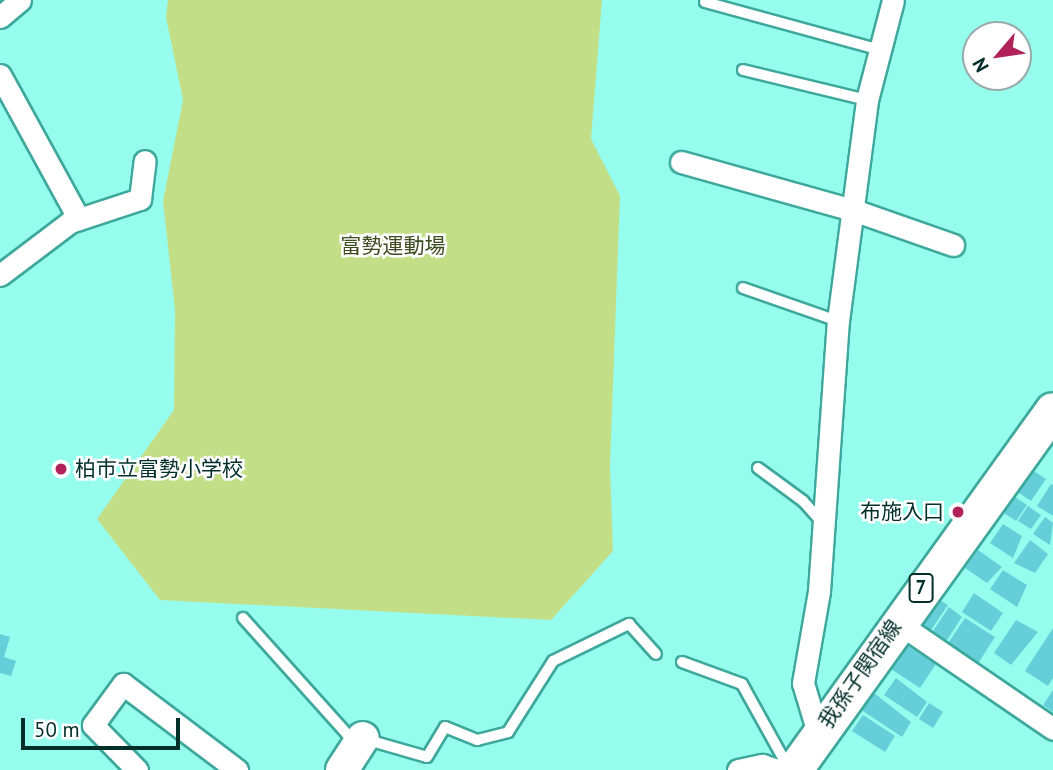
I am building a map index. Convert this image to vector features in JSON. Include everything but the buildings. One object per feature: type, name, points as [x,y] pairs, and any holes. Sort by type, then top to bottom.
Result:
[{"type":"main road","name":"我孫子関宿線","points":[[791,770],[897,622],[1046,432]]},
{"type":"street","points":[[0,17],[20,0]]},
{"type":"street","points":[[818,733],[803,683],[820,591],[838,321],[856,211],[867,100],[893,0]]},
{"type":"street","points":[[0,75],[79,219]]},
{"type":"street","points":[[0,275],[79,219],[140,199],[145,161]]},
{"type":"street","points":[[681,162],[856,211],[953,246]]},
{"type":"street","points":[[897,622],[1053,729]]},
{"type":"street","points":[[138,770],[93,724],[123,684],[237,770]]},
{"type":"street","points":[[342,770],[363,738]]},
{"type":"street","points":[[738,770],[762,765],[777,770]]},
{"type":"lane","points":[[705,2],[881,50]]},
{"type":"lane","points":[[743,70],[867,100]]},
{"type":"lane","points":[[743,288],[838,321]]},
{"type":"lane","points":[[758,468],[803,501],[824,524]]},
{"type":"lane","points":[[243,618],[347,734],[427,757],[445,727],[477,740],[508,732],[552,661],[629,624],[656,654]]},
{"type":"lane","points":[[682,662],[742,684],[791,770]]},
{"type":"green space","name":"富勢運動場","points":[[168,0],[602,0],[591,139],[620,196],[610,466],[613,551],[551,620],[160,600],[97,519],[174,410],[175,310],[163,201],[183,100],[166,17]]},
{"type":"place","name":"柏市立富勢小学校","points":[[61,469]]},
{"type":"place","name":"布施入口","points":[[958,512]]}]
